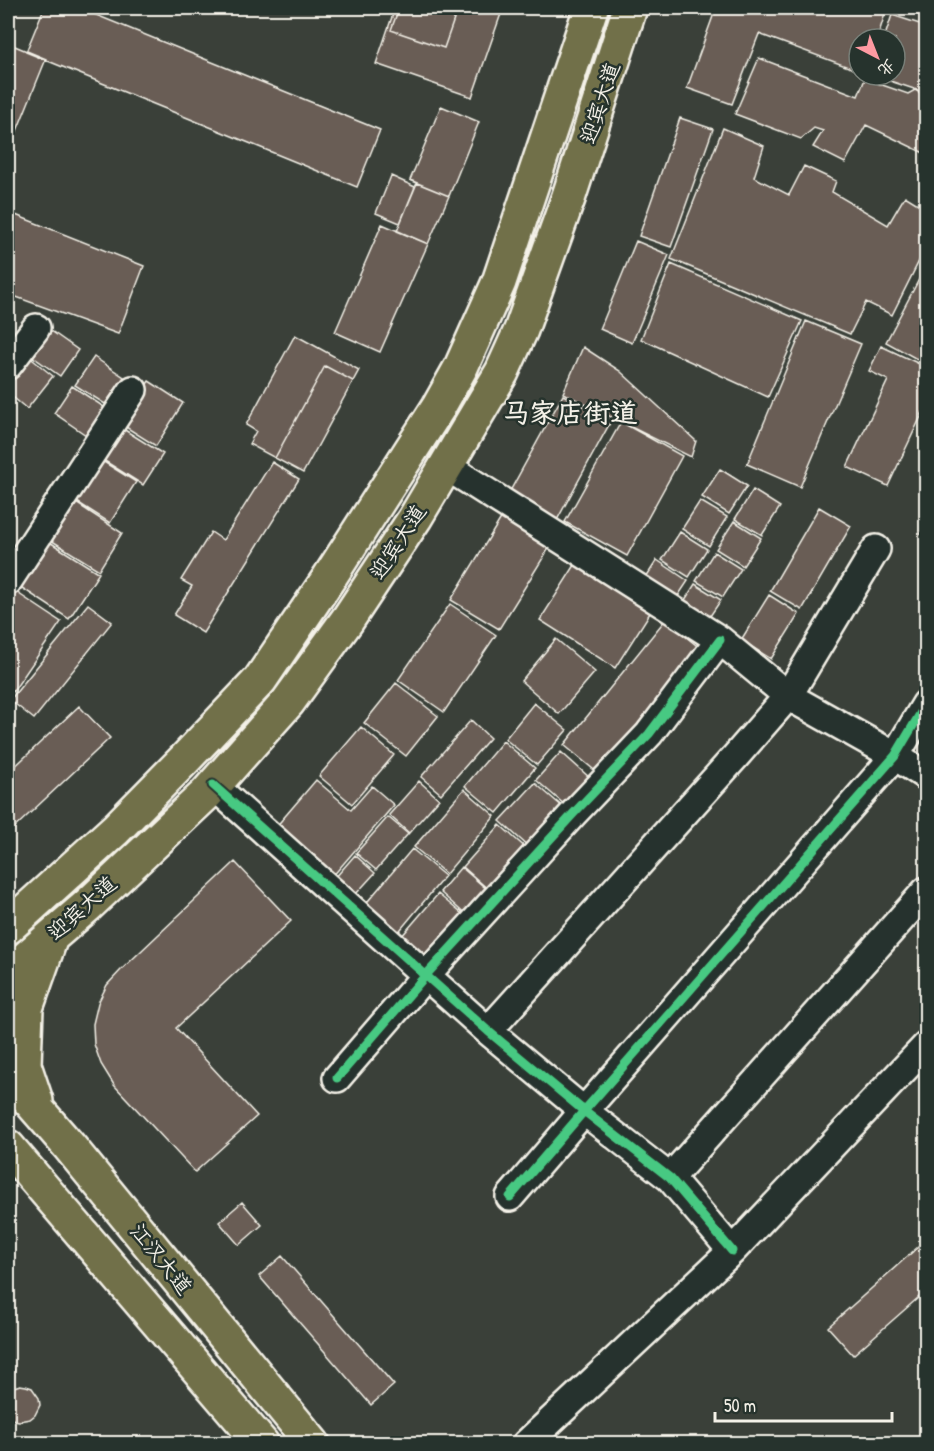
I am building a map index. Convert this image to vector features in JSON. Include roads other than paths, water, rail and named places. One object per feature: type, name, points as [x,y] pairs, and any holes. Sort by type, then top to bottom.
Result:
[{"type":"main road","name":"迎宾大道","points":[[8,927],[131,813],[260,680],[335,569],[438,408],[461,367],[500,282],[591,8]]},
{"type":"main road","name":"迎宾大道","points":[[8,974],[96,897],[197,802],[288,702],[348,619],[415,518],[502,372],[521,330],[566,206],[630,8]]},
{"type":"main road","points":[[8,904],[46,892]]},
{"type":"main road","points":[[40,1114],[24,1065],[26,1008],[51,937]]},
{"type":"main road","name":"江汉大道","points":[[8,1076],[76,1155],[313,1443]]},
{"type":"main road","name":"江汉大道","points":[[8,1147],[262,1443]]},
{"type":"street","points":[[8,365],[36,327]]},
{"type":"street","points":[[8,581],[133,390]]},
{"type":"street","points":[[446,466],[720,640],[788,696],[927,776]]},
{"type":"street","points":[[488,1031],[788,696],[876,549]]},
{"type":"street","points":[[337,1078],[426,975],[649,734],[720,640]]},
{"type":"street","points":[[510,1197],[895,756],[927,704]]},
{"type":"street","points":[[213,785],[488,1031],[584,1111],[670,1178],[732,1251]]},
{"type":"street","points":[[670,1178],[927,891]]},
{"type":"street","points":[[526,1443],[732,1251],[927,1046]]},
{"type":"district","name":"马家店街道","points":[[570,413]]}]
